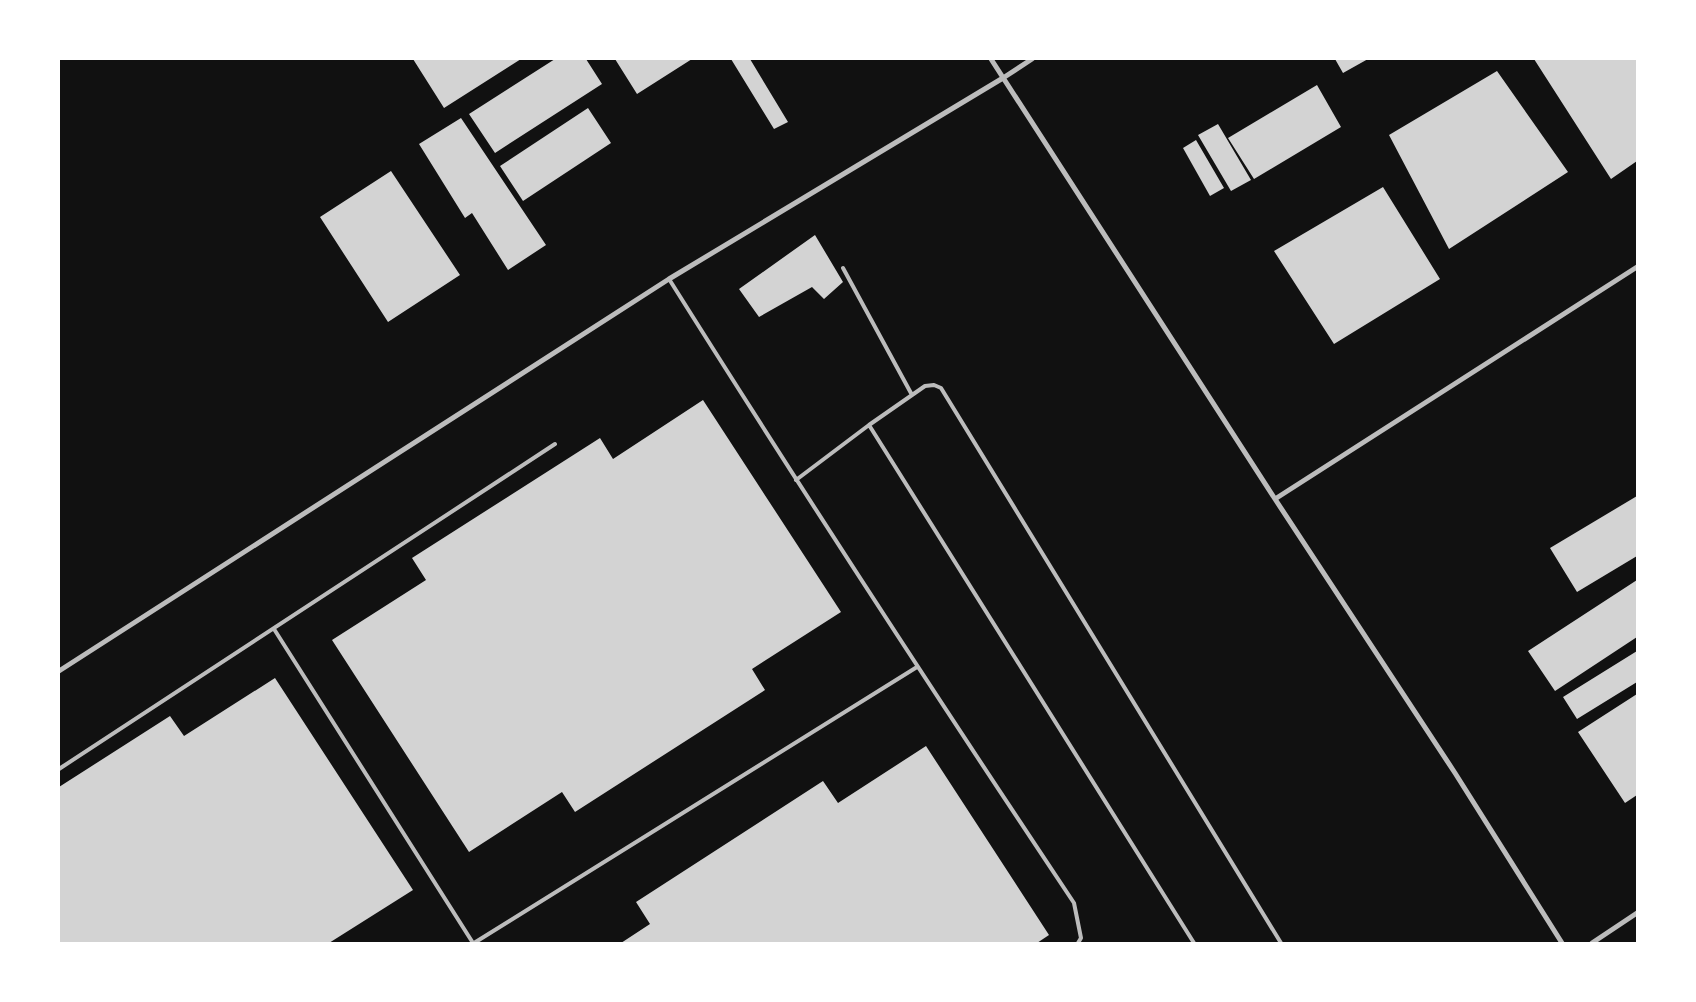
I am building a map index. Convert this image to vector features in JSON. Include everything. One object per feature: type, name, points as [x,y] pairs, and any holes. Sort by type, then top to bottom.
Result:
[{"type":"street","points":[[991,59],[1455,773],[1562,943]]},
{"type":"street","points":[[59,671],[669,280],[1032,59]]},
{"type":"street","points":[[1275,498],[1637,268]]},
{"type":"street","points":[[1592,943],[1637,913]]},
{"type":"lane","points":[[843,268],[912,395]]},
{"type":"lane","points":[[669,280],[917,668],[1074,902],[1082,938],[1078,943]]},
{"type":"lane","points":[[796,480],[925,386],[934,385],[941,388],[1281,943]]},
{"type":"lane","points":[[869,425],[1194,943]]},
{"type":"lane","points":[[59,769],[555,444]]},
{"type":"lane","points":[[274,629],[474,943],[917,668]]},
{"type":"building","points":[[413,59],[521,59],[444,108]]},
{"type":"building","points":[[555,59],[586,59],[602,84],[495,153],[469,114]]},
{"type":"building","points":[[615,59],[692,59],[637,94]]},
{"type":"building","points":[[731,59],[750,59],[788,122],[774,129]]},
{"type":"building","points":[[1335,59],[1368,59],[1343,73]]},
{"type":"building","points":[[1534,59],[1637,59],[1637,161],[1611,179]]},
{"type":"building","points":[[1497,71],[1568,172],[1449,249],[1389,135]]},
{"type":"building","points":[[1317,85],[1341,127],[1254,179],[1228,138]]},
{"type":"building","points":[[588,108],[611,143],[523,201],[500,166]]},
{"type":"building","points":[[461,118],[546,245],[508,270],[472,213],[465,218],[419,144]]},
{"type":"building","points":[[1218,124],[1251,180],[1231,191],[1198,135]]},
{"type":"building","points":[[1196,140],[1224,188],[1210,196],[1183,148]]},
{"type":"building","points":[[391,171],[460,275],[388,322],[320,217]]},
{"type":"building","points":[[1383,187],[1440,279],[1334,344],[1274,251]]},
{"type":"building","points":[[815,235],[843,282],[824,299],[812,287],[759,317],[739,289]]},
{"type":"building","points":[[703,400],[841,612],[752,669],[765,690],[575,812],[562,792],[469,852],[332,640],[426,580],[412,558],[600,438],[613,459]]},
{"type":"building","points":[[1637,496],[1637,556],[1577,592],[1550,548]]},
{"type":"building","points":[[1637,580],[1637,637],[1555,691],[1528,651]]},
{"type":"building","points":[[1637,651],[1637,682],[1577,719],[1563,697]]},
{"type":"building","points":[[275,678],[413,890],[329,943],[59,943],[59,787],[170,716],[184,736]]},
{"type":"building","points":[[1637,694],[1637,795],[1625,803],[1578,732]]},
{"type":"building","points":[[926,746],[1049,935],[1037,943],[621,943],[650,924],[636,902],[823,781],[838,803]]}]
